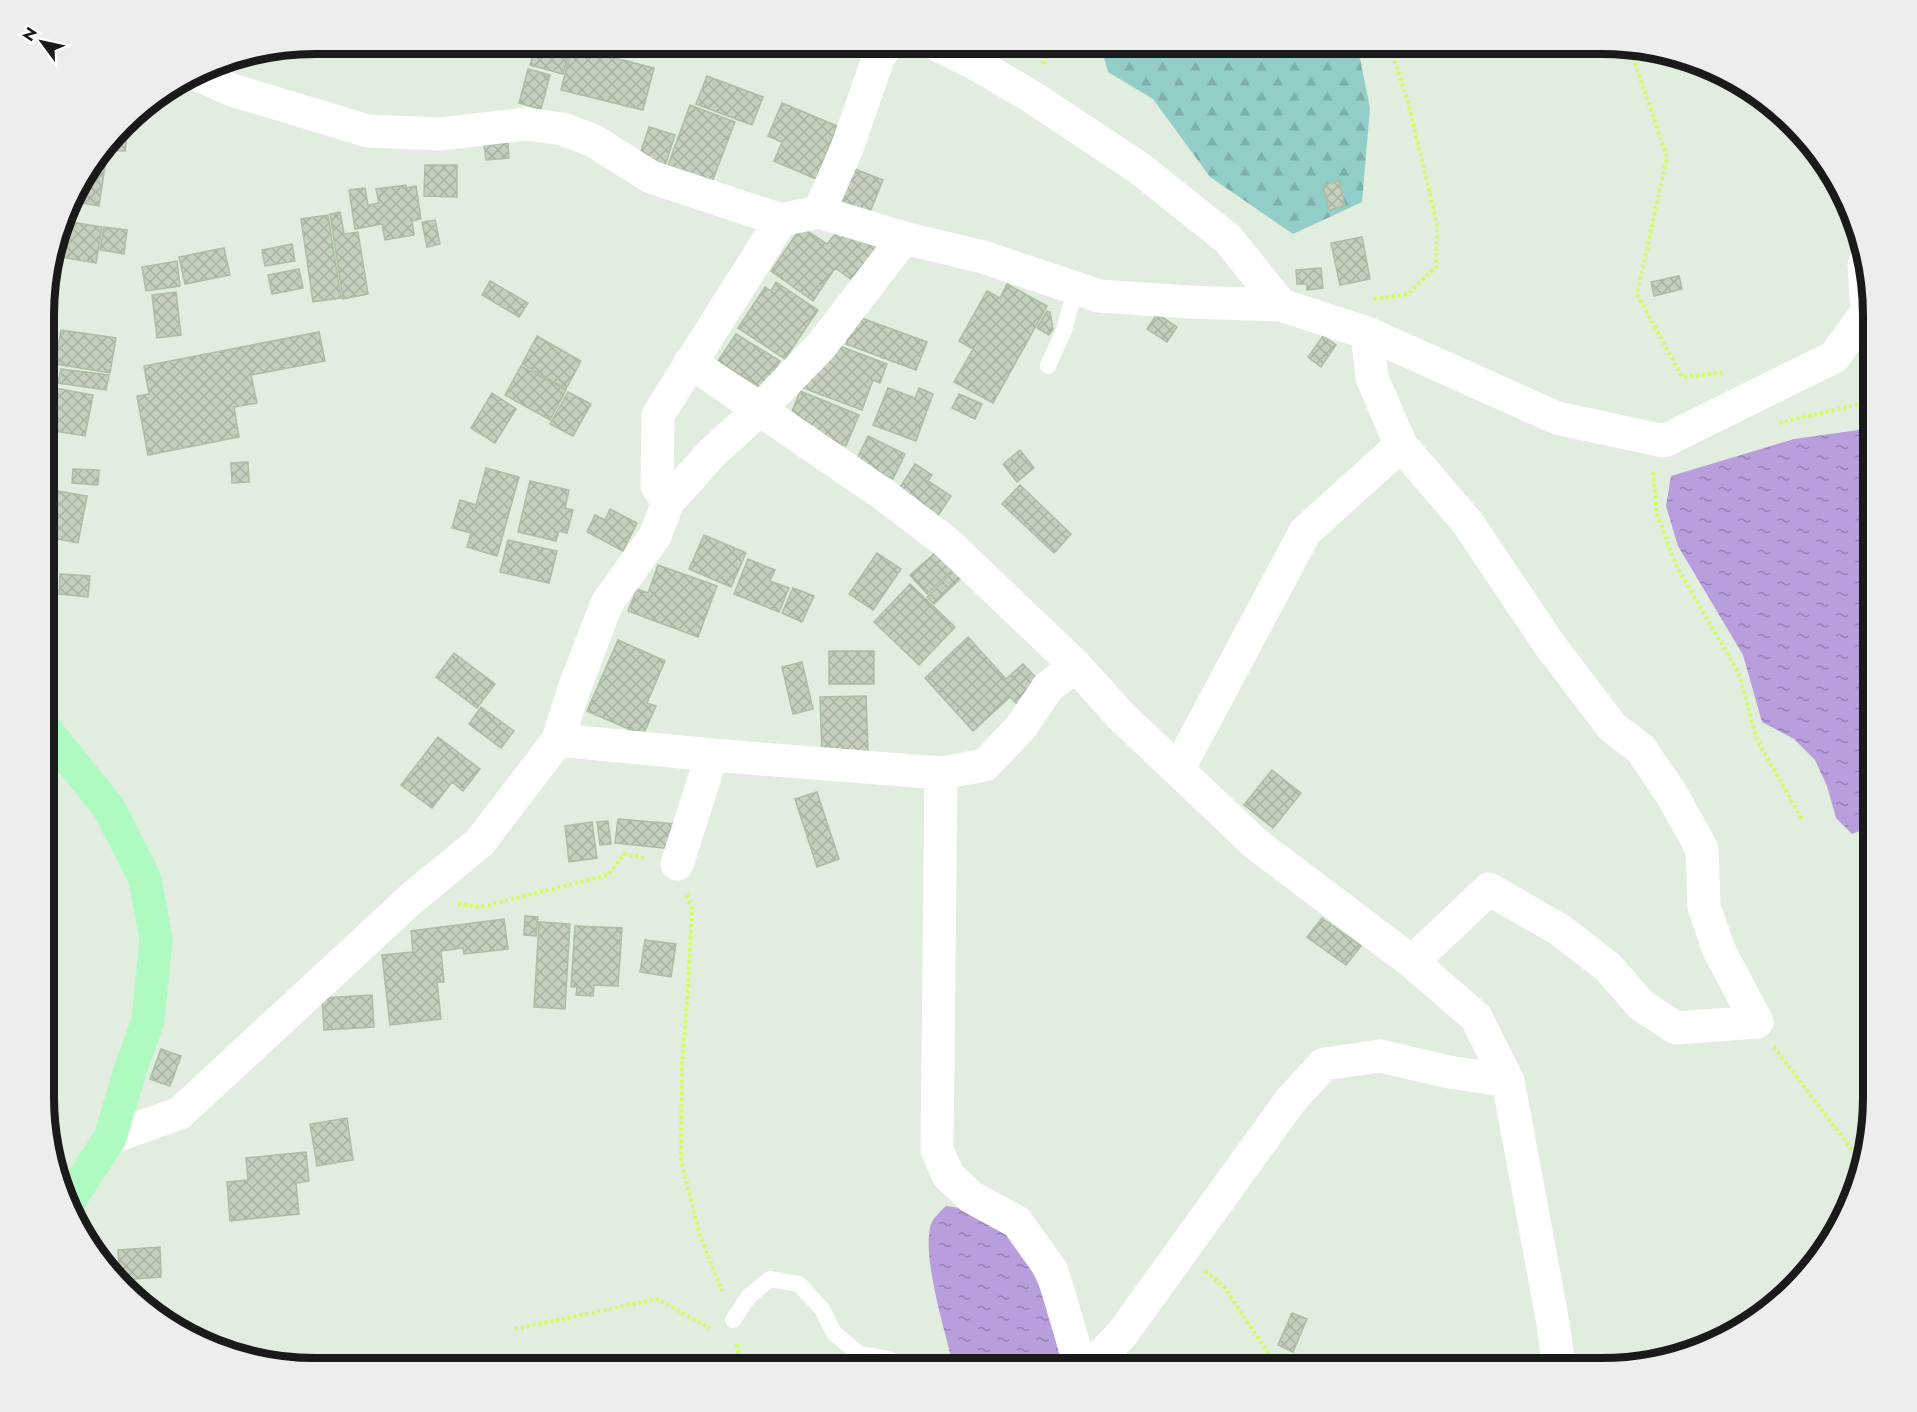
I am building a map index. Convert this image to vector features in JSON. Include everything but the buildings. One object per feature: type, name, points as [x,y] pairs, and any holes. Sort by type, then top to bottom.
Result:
[{"type":"street","points":[[819,212],[847,148],[880,54]]},
{"type":"street","points":[[956,54],[1029,95],[1139,168],[1228,239],[1281,305]]},
{"type":"street","points":[[205,78],[232,90],[368,131],[440,134],[526,124],[562,129],[594,141],[651,177],[781,220],[819,212],[904,238],[983,257],[1099,296],[1281,305],[1367,333],[1557,417],[1664,441],[1834,357],[1863,317]]},
{"type":"street","points":[[668,502],[657,486],[658,415],[781,220]]},
{"type":"street","points":[[110,1138],[180,1113],[412,898],[480,842],[558,740],[574,689],[607,603],[655,536],[668,502],[712,453],[760,409],[821,346],[904,238]]},
{"type":"street","points":[[1367,333],[1372,378],[1401,445],[1467,522],[1549,644],[1612,727],[1641,749],[1672,795],[1702,849],[1704,907],[1719,950],[1757,1022],[1676,1028],[1641,1005],[1608,967],[1560,930],[1489,890],[1412,962]]},
{"type":"street","points":[[690,362],[883,494],[946,542],[1076,666],[1120,716],[1256,844],[1412,962],[1476,1017],[1508,1081],[1554,1323],[1558,1358]]},
{"type":"street","points":[[1178,770],[1305,532],[1401,445]]},
{"type":"street","points":[[558,740],[940,773],[985,765],[1022,727],[1048,687],[1076,666]]},
{"type":"street","points":[[54,740],[109,808],[145,879],[156,940],[148,1020],[110,1138],[73,1195]]},
{"type":"street","points":[[677,864],[712,755]]},
{"type":"street","points":[[940,773],[937,1150],[948,1175],[972,1197],[1017,1222],[1052,1271],[1077,1358]]},
{"type":"street","points":[[1099,1358],[1122,1334],[1290,1101],[1324,1064],[1380,1056],[1449,1072],[1508,1081]]},
{"type":"lane","points":[[1048,366],[1064,330],[1076,287]]},
{"type":"lane","points":[[733,1320],[749,1296],[770,1279],[799,1284],[822,1309],[834,1333],[858,1354],[883,1358]]},
{"type":"path","points":[[1368,299],[1408,294],[1436,267],[1437,224],[1407,102],[1392,54]]},
{"type":"path","points":[[1632,56],[1667,157],[1637,294],[1682,377],[1730,371]]},
{"type":"path","points":[[1651,438],[1657,515],[1677,567],[1739,674],[1757,741],[1802,819]]},
{"type":"path","points":[[412,898],[480,907],[608,875],[624,854],[677,864],[692,909],[682,1065],[681,1160],[700,1236],[733,1320],[739,1358]]},
{"type":"path","points":[[1757,1022],[1782,1060],[1856,1155]]},
{"type":"path","points":[[1180,1254],[1225,1288],[1271,1358]]},
{"type":"path","points":[[515,1329],[657,1299],[737,1343]]},
{"type":"green space","points":[[1103,54],[1359,54],[1370,108],[1362,202],[1293,234],[1210,177],[1153,99],[1108,72]]},
{"type":"water","points":[[1863,429],[1863,830],[1852,834],[1836,818],[1827,786],[1815,760],[1794,739],[1762,722],[1743,655],[1678,546],[1666,506],[1671,476],[1794,439]]},
{"type":"water","points":[[946,1206],[967,1209],[995,1224],[1021,1248],[1041,1290],[1060,1358],[952,1358],[929,1255],[931,1224]]}]
